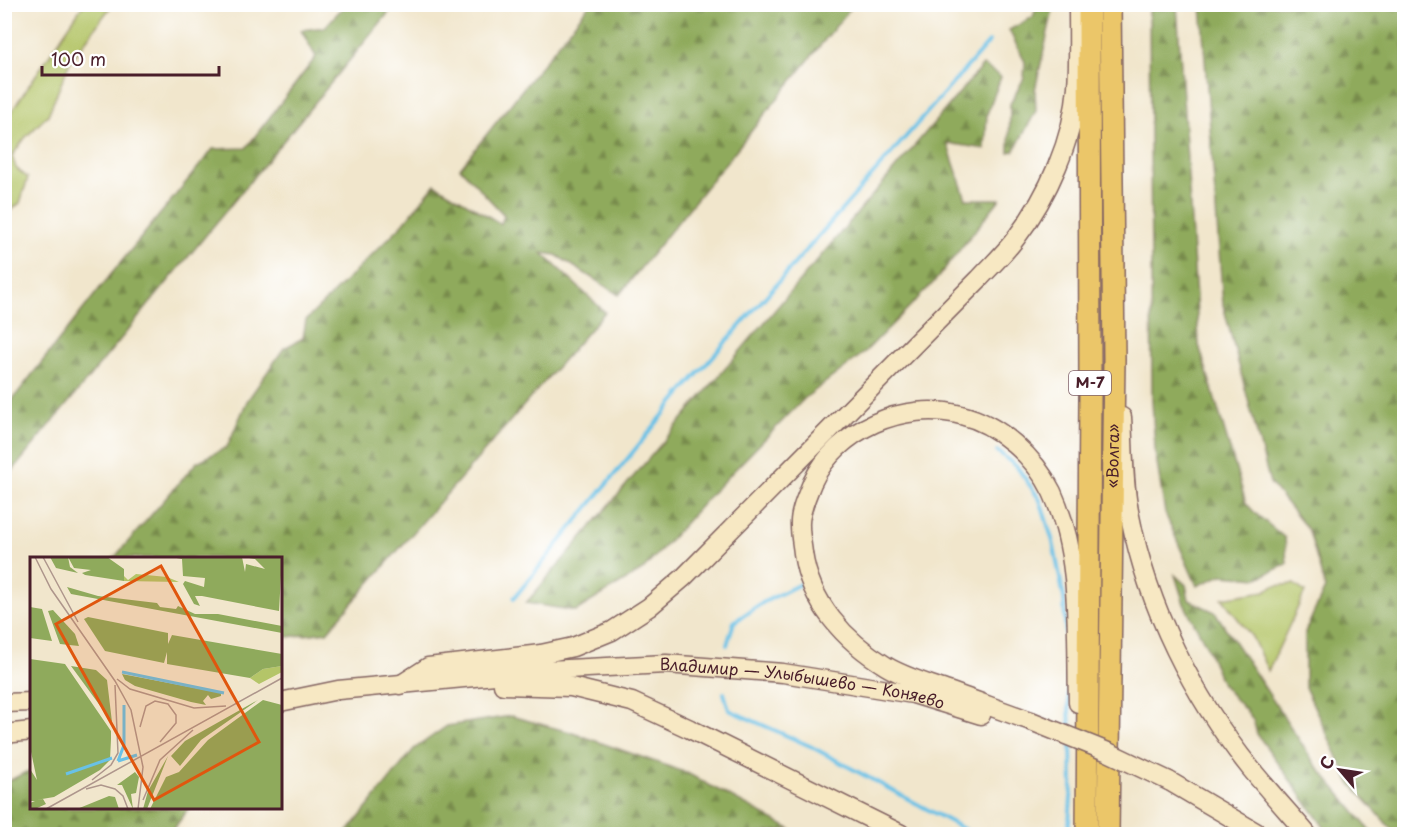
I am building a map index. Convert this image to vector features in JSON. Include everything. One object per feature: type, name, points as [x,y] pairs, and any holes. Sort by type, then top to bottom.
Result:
[{"type":"highway","name":"«Волга»","points":[[1087,834],[1090,395],[1089,4]]},
{"type":"highway","name":"«Волга»","points":[[1108,834],[1114,359],[1110,4]]},
{"type":"main road","points":[[400,685],[428,667],[542,654],[573,647],[612,631],[649,607],[683,578],[980,279],[1015,239],[1037,207],[1067,138],[1077,88],[1078,4]]},
{"type":"main road","points":[[1114,359],[1122,416],[1125,487],[1130,518],[1162,621],[1184,668],[1214,716],[1250,767],[1307,834]]},
{"type":"main road","points":[[1031,726],[888,667],[846,635],[831,619],[816,596],[805,566],[799,524],[806,498],[818,470],[839,446],[865,426],[891,416],[927,411],[961,415],[996,429],[1014,443],[1052,492],[1067,535],[1075,586],[1079,734],[1088,762]]},
{"type":"main road","name":"Владимир — Улыбышево — Коняево","points":[[282,688],[338,690],[548,670],[666,664],[783,673],[914,694],[1031,726],[1106,764],[1168,787],[1240,834]]},
{"type":"main road","points":[[400,685],[463,688],[517,684],[571,687],[632,702],[901,834]]},
{"type":"main road","name":"Владимир — Улыбышево — Коняево","points":[[282,702],[338,690]]},
{"type":"main road","points":[[4,703],[30,702]]},
{"type":"main road","points":[[4,734],[30,731]]},
{"type":"main road","points":[[1168,787],[1259,834]]},
{"type":"green space","points":[[590,4],[853,5],[619,295],[556,255],[542,253],[605,312],[327,632],[282,638],[282,557],[115,557],[197,462],[227,447],[247,401],[284,348],[303,338],[306,320],[403,224],[435,184],[501,224],[504,215],[460,168]]},
{"type":"green space","points":[[83,5],[112,5],[70,62],[48,115],[25,138],[12,156],[16,168],[28,178],[20,203],[5,215],[5,121]]},
{"type":"green space","points":[[345,5],[395,5],[5,480],[5,409],[213,149],[246,148],[316,57],[301,30],[325,27]]},
{"type":"green space","points":[[1037,5],[1054,5],[1035,90],[1036,111],[1014,151],[1009,152],[1010,104],[1024,78],[1025,62],[1009,30],[1033,17]]},
{"type":"green space","points":[[1149,5],[1177,5],[1199,345],[1246,503],[1285,538],[1287,564],[1258,578],[1222,575],[1197,586],[1165,513],[1155,450],[1152,401]]},
{"type":"green space","points":[[1201,5],[1404,5],[1404,834],[1396,834],[1350,783],[1305,687],[1305,632],[1325,588],[1309,531],[1270,483],[1223,305]]},
{"type":"green space","points":[[983,65],[1001,77],[987,114],[985,149],[947,143],[966,199],[1000,199],[935,281],[864,353],[805,398],[712,493],[644,569],[576,611],[526,603]]},
{"type":"green space","points":[[1175,575],[1186,585],[1189,600],[1215,612],[1315,764],[1373,834],[1329,834],[1257,734],[1253,719],[1222,684],[1207,647],[1184,604]]},
{"type":"green space","points":[[1294,584],[1305,592],[1268,671],[1252,637],[1222,598],[1265,591],[1274,586]]},
{"type":"green space","points":[[511,716],[573,733],[687,773],[790,829],[756,834],[346,834],[414,749],[447,726]]},
{"type":"green space","points":[[30,772],[30,809],[188,809],[170,834],[5,834],[5,783]]},
{"type":"waterway","points":[[514,598],[681,393],[989,42]]},
{"type":"waterway","points":[[997,451],[1017,467],[1040,500],[1053,542],[1064,598],[1070,730]]},
{"type":"waterway","points":[[727,645],[734,622],[762,603],[800,584]]},
{"type":"waterway","points":[[724,693],[729,710],[810,746],[973,834]]},
{"type":"waterway","points":[[1068,834],[1072,786],[1071,744]]}]
